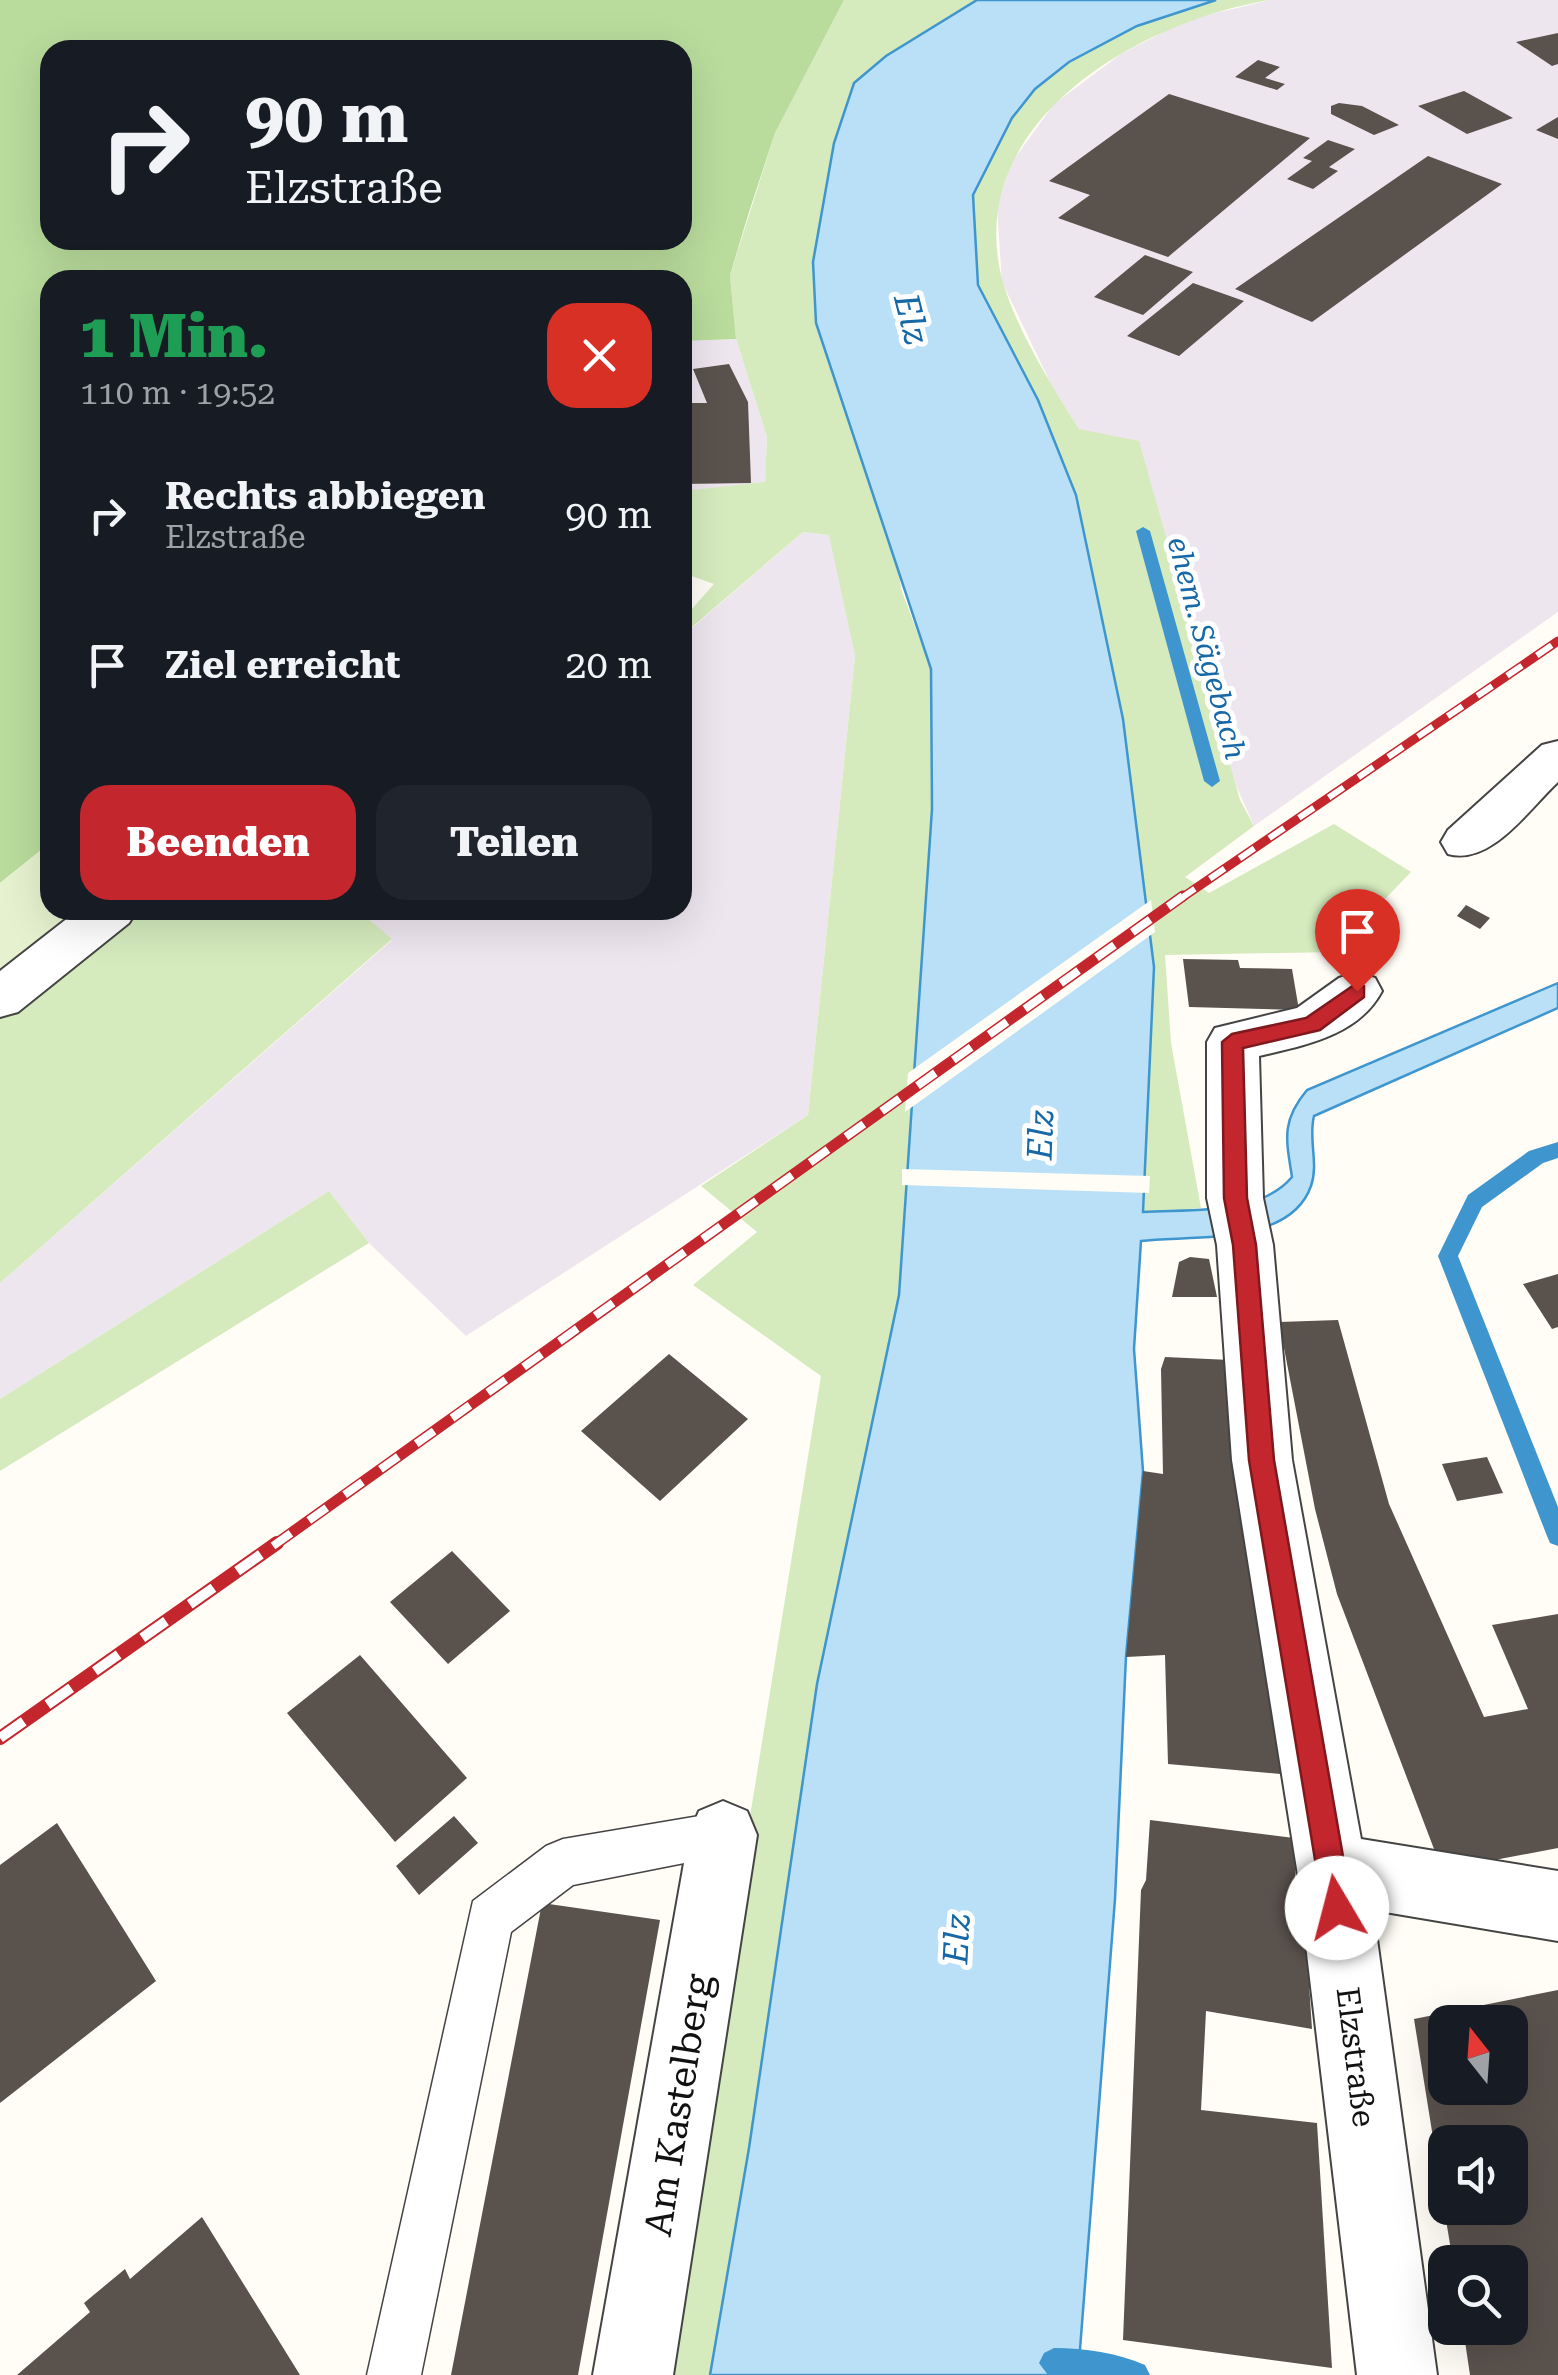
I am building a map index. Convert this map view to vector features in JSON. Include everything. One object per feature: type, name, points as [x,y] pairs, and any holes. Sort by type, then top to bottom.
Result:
[{"type":"street","points":[[1465,842],[1558,756]]},
{"type":"street","points":[[0,998],[99,920]]},
{"type":"street","name":"Elzstraße","points":[[1357,991],[1312,1024],[1232,1042],[1240,1218],[1262,1460],[1332,1868],[1397,2375]]},
{"type":"street","name":"Am Kastelberg","points":[[633,2375],[723,1834]]},
{"type":"street","points":[[1332,1868],[1558,1906]]},
{"type":"lane","points":[[394,2375],[490,1918],[563,1863],[723,1834]]},
{"type":"shaded area","points":[[1270,0],[1558,0],[1558,612],[1254,826],[1079,429],[1051,384],[1002,282],[997,207],[1011,163],[1054,104],[1121,54],[1187,20]]},
{"type":"shaded area","points":[[736,339],[767,437],[765,483],[692,490],[692,341]]},
{"type":"shaded area","points":[[803,532],[830,535],[855,656],[808,1115],[466,1336],[369,1243],[329,1191],[0,1399],[0,1283],[392,940],[369,920],[692,920],[693,627]]},
{"type":"green space","points":[[0,0],[844,0],[775,133],[749,212],[730,275],[736,339],[692,341],[692,270],[40,270],[40,851],[0,883]]},
{"type":"green space","points":[[844,0],[977,0],[884,57],[856,87],[847,107],[901,589],[931,669],[932,809],[899,1295],[710,2375],[660,2375],[821,1376],[693,1285],[757,1232],[701,1186],[808,1115],[855,656],[829,535],[803,532],[692,627],[692,609],[714,584],[692,576],[692,490],[765,482],[767,437],[736,339],[730,275],[775,133]]},
{"type":"green space","points":[[1216,0],[1270,0],[1222,11],[1172,29],[1123,53],[1078,84],[1040,121],[1013,163],[998,211],[999,265],[1021,328],[1079,429],[1139,441],[1240,800],[1254,826],[1185,877],[1209,893],[1334,824],[1411,872],[1334,952],[1165,955],[1171,1043],[1201,1208],[1143,1213],[1154,967],[1123,719],[1076,495],[1038,400],[978,285],[973,195],[1012,118],[1035,89],[1069,62],[1137,26]]},
{"type":"green space","points":[[40,851],[40,920],[86,920],[0,989],[0,883]]},
{"type":"green space","points":[[86,920],[370,920],[392,939],[0,1283],[0,989]]},
{"type":"green space","points":[[329,1191],[369,1243],[0,1471],[0,1399]]},
{"type":"water","name":"Elz","points":[[977,0],[1216,0],[1137,26],[1069,62],[1035,89],[1012,118],[973,195],[978,285],[1038,400],[1076,495],[1123,719],[1154,967],[1143,1212],[1223,1208],[1262,1198],[1292,1177],[1289,1121],[1307,1090],[1558,983],[1558,1008],[1314,1116],[1311,1186],[1300,1205],[1283,1219],[1238,1234],[1141,1241],[1134,1349],[1143,1471],[1126,1656],[1115,1899],[1078,2375],[710,2375],[749,2148],[817,1684],[899,1295],[932,809],[931,669],[816,323],[813,262],[834,143],[854,83],[886,56]]},
{"type":"pier","points":[[1151,900],[1155,932],[905,1112],[908,1073]]},
{"type":"pier","points":[[902,1169],[1150,1176],[1149,1193],[902,1185]]},
{"type":"building","points":[[1558,33],[1558,64],[1552,66],[1516,42]]},
{"type":"building","points":[[1258,60],[1280,67],[1265,78],[1285,84],[1277,90],[1235,77]]},
{"type":"building","points":[[1464,91],[1513,118],[1467,134],[1418,106]]},
{"type":"building","points":[[1169,94],[1310,138],[1168,257],[1058,218],[1090,195],[1049,181]]},
{"type":"building","points":[[1331,106],[1362,106],[1399,125],[1374,135],[1331,114]]},
{"type":"building","points":[[1558,117],[1558,139],[1536,130]]},
{"type":"building","points":[[1328,140],[1355,149],[1329,167],[1338,171],[1313,189],[1287,179],[1312,161],[1303,158]]},
{"type":"building","points":[[1428,156],[1502,184],[1312,322],[1235,289]]},
{"type":"building","points":[[1145,255],[1193,272],[1143,315],[1094,297]]},
{"type":"building","points":[[1193,283],[1244,301],[1179,356],[1127,336]]},
{"type":"building","points":[[729,364],[748,402],[751,483],[692,484],[692,403],[707,403],[693,369]]},
{"type":"building","points":[[1466,905],[1490,918],[1480,929],[1457,916]]},
{"type":"building","points":[[1183,959],[1238,960],[1240,968],[1292,969],[1299,1010],[1189,1007]]},
{"type":"building","points":[[1190,1257],[1209,1259],[1217,1297],[1172,1297],[1179,1262]]},
{"type":"building","points":[[1558,1274],[1558,1327],[1552,1329],[1523,1284]]},
{"type":"building","points":[[1338,1320],[1389,1504],[1484,1717],[1528,1709],[1492,1625],[1558,1614],[1558,1848],[1442,1870],[1337,1594],[1315,1509],[1279,1322]]},
{"type":"building","points":[[669,1354],[748,1419],[660,1501],[581,1431]]},
{"type":"building","points":[[1165,1357],[1230,1360],[1291,1775],[1168,1764],[1165,1655],[1126,1657],[1143,1471],[1163,1474],[1161,1369]]},
{"type":"building","points":[[1487,1457],[1503,1493],[1457,1501],[1442,1464]]},
{"type":"building","points":[[452,1551],[510,1611],[448,1664],[390,1602]]},
{"type":"building","points":[[360,1655],[467,1778],[395,1842],[287,1713]]},
{"type":"building","points":[[454,1816],[478,1843],[419,1895],[396,1866]]},
{"type":"building","points":[[1150,1820],[1294,1838],[1296,1902],[1304,1908],[1312,2029],[1206,2011],[1201,2110],[1317,2123],[1332,2368],[1123,2340],[1141,1890],[1146,1880]]},
{"type":"building","points":[[57,1823],[156,1981],[0,2103],[0,1865]]},
{"type":"building","points":[[542,1903],[660,1920],[578,2375],[451,2375]]},
{"type":"building","points":[[1558,1990],[1558,2375],[1470,2375],[1466,2345],[1528,2345],[1528,2245],[1450,2245],[1447,2225],[1528,2225],[1528,2125],[1431,2125],[1414,2019],[1428,2016],[1428,2105],[1528,2105],[1528,2005],[1484,2005]]},
{"type":"building","points":[[202,2217],[300,2375],[17,2375],[90,2312],[84,2303],[125,2269],[130,2279]]},
{"type":"waterway","name":"ehem. Sägebach","points":[[1143,531],[1212,781]]},
{"type":"waterway","points":[[1558,1150],[1536,1157],[1475,1201],[1448,1256],[1558,1536]]},
{"type":"waterway","points":[[1054,2363],[1081,2363],[1135,2375]]},
{"type":"railway","points":[[1180,899],[1558,641]]},
{"type":"railway","points":[[273,1546],[1183,896]]},
{"type":"railway","points":[[0,1738],[277,1543]]},
{"type":"route","points":[[1337,1908],[1262,1460],[1245,1245],[1235,1198],[1232,1042],[1312,1024],[1357,991]]}]
